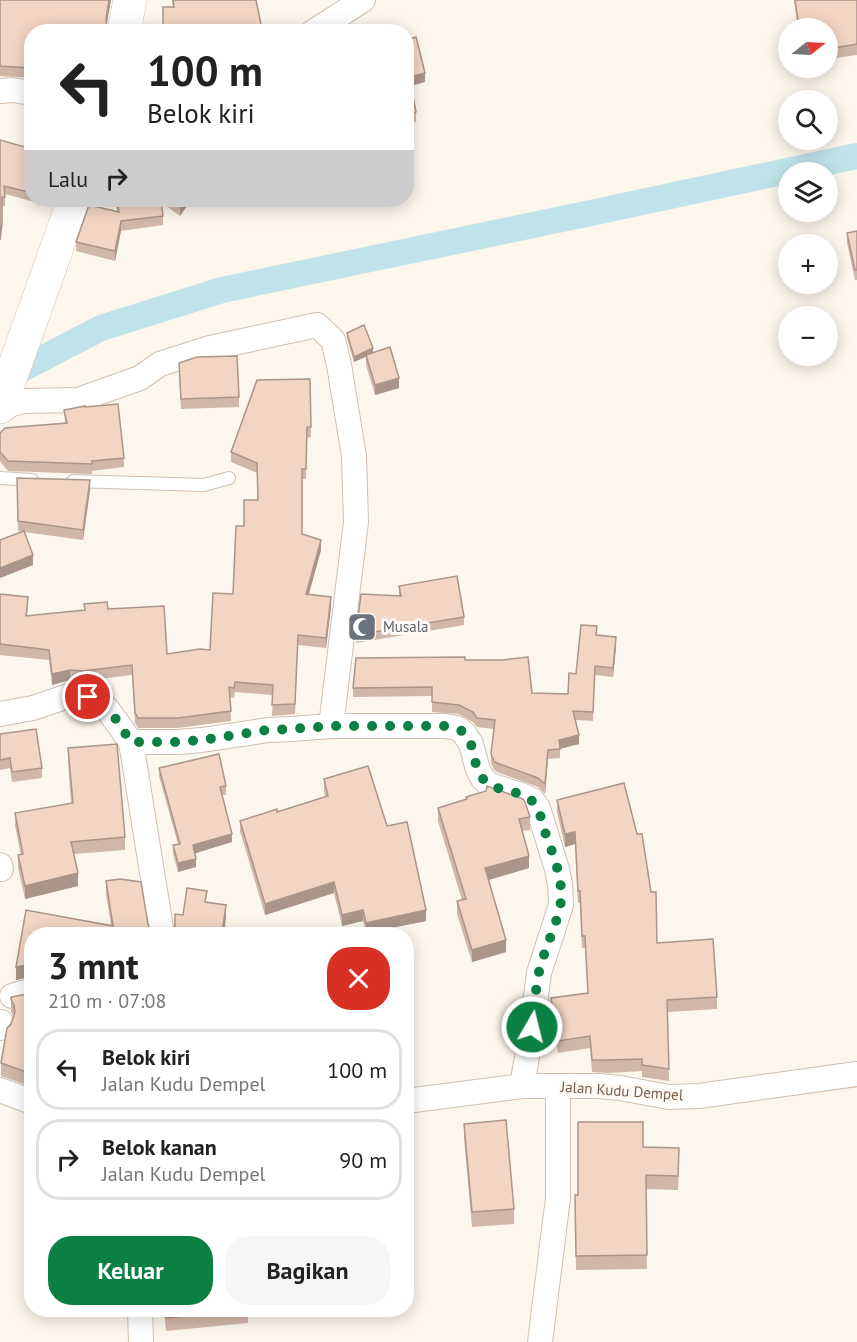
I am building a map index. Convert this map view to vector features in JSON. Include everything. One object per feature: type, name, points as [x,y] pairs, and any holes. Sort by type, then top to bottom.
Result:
[{"type":"street","points":[[126,24],[130,0]]},
{"type":"street","points":[[326,24],[363,0]]},
{"type":"street","points":[[0,92],[12,90],[24,92]]},
{"type":"street","points":[[0,409],[71,207]]},
{"type":"street","points":[[0,409],[24,401],[78,400],[140,378],[160,364],[210,348],[306,327],[317,325],[333,340],[354,456],[356,522],[331,726]]},
{"type":"street","points":[[0,714],[33,708],[74,693],[96,698],[108,710],[131,742],[161,927]]},
{"type":"street","points":[[131,742],[191,741],[268,730],[331,726],[445,726],[457,728],[464,734],[471,744],[478,770],[483,779],[490,785],[532,800],[538,808],[560,884],[561,905],[539,973],[522,1086]]},
{"type":"street","name":"Jalan Kudu Dempel","points":[[414,1100],[522,1086],[598,1086],[669,1097],[699,1096],[857,1074]]},
{"type":"street","points":[[540,1342],[558,1198],[558,1086]]},
{"type":"street","points":[[0,1090],[24,1099]]},
{"type":"street","points":[[140,1317],[141,1342]]},
{"type":"lane","points":[[0,478],[40,481]]},
{"type":"lane","points":[[63,481],[204,485],[229,478]]},
{"type":"building","points":[[0,0],[109,0],[106,24],[24,24],[24,68],[0,66]]},
{"type":"building","points":[[173,0],[256,0],[261,24],[163,24],[163,7],[174,7]]},
{"type":"building","points":[[795,0],[857,0],[857,44],[838,47],[838,18],[798,18]]},
{"type":"building","points":[[416,37],[425,73],[414,76],[414,38]]},
{"type":"building","points":[[0,140],[24,147],[24,191],[4,186],[5,197],[2,197],[0,240]]},
{"type":"building","points":[[88,207],[119,212],[118,207],[162,207],[163,216],[121,221],[115,251],[76,242]]},
{"type":"building","points":[[857,231],[857,270],[855,270],[847,233]]},
{"type":"building","points":[[364,325],[373,348],[354,357],[347,333]]},
{"type":"building","points":[[390,347],[399,378],[375,385],[366,355]]},
{"type":"building","points":[[237,356],[239,397],[181,399],[179,363],[197,357]]},
{"type":"building","points":[[310,379],[311,427],[307,427],[306,469],[302,469],[302,534],[321,540],[306,594],[331,597],[326,638],[298,635],[295,704],[272,705],[273,685],[235,682],[234,688],[229,687],[231,711],[178,718],[138,718],[135,713],[132,665],[83,671],[70,670],[52,674],[49,650],[0,644],[0,594],[28,597],[26,616],[85,610],[84,604],[107,602],[108,609],[164,606],[167,654],[200,649],[210,650],[213,593],[233,594],[236,526],[244,526],[244,500],[258,500],[257,463],[231,452],[257,380]]},
{"type":"building","points":[[118,404],[124,458],[92,461],[92,464],[8,461],[0,452],[0,433],[5,428],[67,423],[64,410]]},
{"type":"building","points":[[17,478],[90,480],[83,530],[18,521]]},
{"type":"building","points":[[24,531],[33,555],[0,568],[0,540]]},
{"type":"building","points":[[457,576],[464,617],[356,635],[361,594],[401,596],[399,586]]},
{"type":"building","points":[[581,625],[597,626],[596,635],[616,637],[613,668],[595,666],[593,712],[573,711],[579,735],[559,740],[560,749],[548,750],[545,784],[538,778],[494,761],[491,754],[495,720],[477,718],[473,712],[459,705],[432,702],[432,687],[353,688],[356,658],[465,657],[465,660],[502,660],[528,657],[532,693],[568,694],[569,673],[576,674]]},
{"type":"building","points":[[36,729],[42,768],[12,772],[10,758],[0,760],[0,734]]},
{"type":"building","points":[[117,744],[125,837],[71,842],[78,873],[25,886],[18,855],[23,854],[15,813],[73,803],[68,748]]},
{"type":"building","points":[[219,754],[226,786],[220,787],[232,834],[193,845],[196,859],[178,863],[173,845],[180,844],[159,768]]},
{"type":"building","points":[[368,766],[387,826],[407,822],[426,910],[366,923],[363,910],[342,915],[334,882],[265,904],[240,821],[328,796],[324,779]]},
{"type":"building","points":[[624,783],[637,834],[642,834],[651,892],[656,892],[657,943],[713,939],[717,997],[667,1000],[669,1069],[642,1065],[642,1059],[592,1060],[590,1036],[558,1041],[551,998],[588,993],[575,832],[565,834],[557,800]]},
{"type":"building","points":[[487,786],[523,799],[525,802],[530,817],[519,819],[529,856],[485,868],[506,940],[472,950],[457,901],[466,899],[438,808],[486,791]]},
{"type":"building","points":[[120,879],[141,882],[149,927],[24,927],[24,966],[16,967],[26,910],[113,926],[106,881]]},
{"type":"building","points":[[187,888],[207,891],[205,902],[226,905],[223,927],[174,927],[175,914],[183,915]]},
{"type":"building","points":[[24,995],[24,1071],[1,1063],[7,1028],[15,1012],[11,997]]},
{"type":"building","points":[[506,1120],[514,1209],[472,1212],[464,1124]]},
{"type":"building","points":[[578,1122],[643,1122],[643,1147],[679,1148],[678,1176],[646,1175],[647,1255],[576,1256],[575,1195],[578,1195]]},
{"type":"waterway","points":[[3,379],[101,328],[222,290],[857,156]]},
{"type":"place","name":"Musala","points":[[362,627]]},
{"type":"route","points":[[88,697],[96,698],[108,710],[131,742],[179,742],[268,730],[331,726],[445,726],[457,728],[471,744],[478,770],[483,779],[490,785],[532,800],[538,808],[557,868],[561,905],[539,973],[532,1027]]}]
